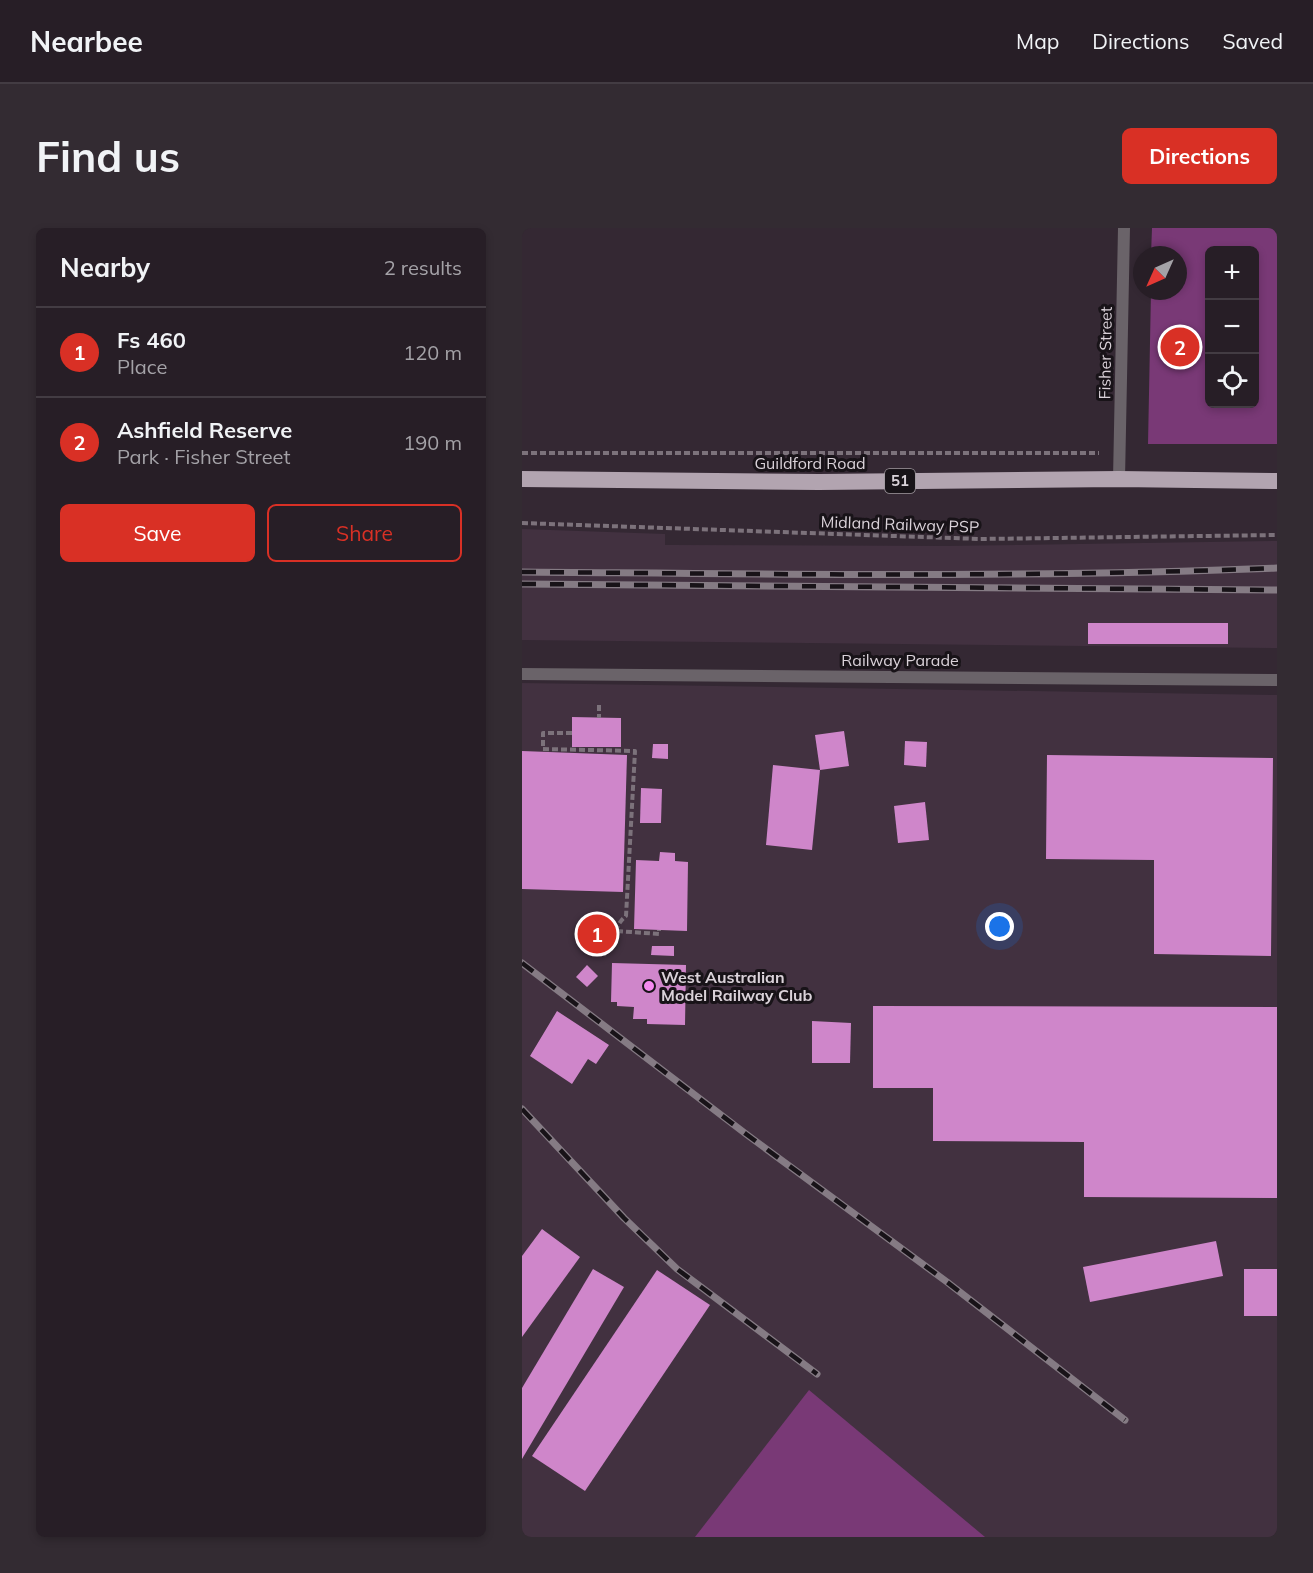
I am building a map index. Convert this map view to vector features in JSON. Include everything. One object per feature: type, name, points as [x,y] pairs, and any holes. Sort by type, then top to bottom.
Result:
[{"type":"highway","name":"Guildford Road","points":[[522,479],[819,482],[1119,479],[1277,481]]},
{"type":"street","name":"Fisher Street","points":[[1119,479],[1124,228]]},
{"type":"street","name":"Railway Parade","points":[[522,674],[1277,680]]},
{"type":"path","points":[[522,453],[1099,453]]},
{"type":"path","name":"Midland Railway PSP","points":[[522,523],[980,539],[1277,535]]},
{"type":"path","points":[[599,705],[599,718]]},
{"type":"path","points":[[572,733],[543,733],[543,749],[635,751],[626,916],[616,924],[611,948],[603,956]]},
{"type":"path","points":[[616,931],[659,934],[659,930]]},
{"type":"shaded area","points":[[1152,228],[1277,228],[1277,444],[1148,444],[1151,300],[1187,300],[1187,246],[1151,246]]},
{"type":"shaded area","points":[[522,529],[665,534],[665,545],[946,546],[1277,541],[1277,648],[522,640]]},
{"type":"shaded area","points":[[522,683],[1277,695],[1277,1537],[522,1537]]},
{"type":"shaded area","points":[[809,1390],[985,1537],[695,1537]]},
{"type":"building","points":[[1088,623],[1228,623],[1228,644],[1088,644]]},
{"type":"building","points":[[572,717],[621,718],[621,747],[572,747]]},
{"type":"building","points":[[844,731],[849,766],[820,770],[815,735]]},
{"type":"building","points":[[905,741],[927,742],[926,767],[904,765]]},
{"type":"building","points":[[653,744],[668,744],[668,759],[652,758]]},
{"type":"building","points":[[522,751],[627,755],[623,892],[522,889]]},
{"type":"building","points":[[1047,755],[1273,758],[1271,956],[1154,954],[1154,860],[1046,859]]},
{"type":"building","points":[[773,765],[820,770],[812,850],[766,845]]},
{"type":"building","points":[[641,788],[662,789],[661,823],[640,823]]},
{"type":"building","points":[[925,802],[929,840],[898,843],[894,806]]},
{"type":"building","points":[[660,852],[675,853],[675,861],[688,862],[687,931],[634,929],[636,860],[659,861]]},
{"type":"building","points":[[652,946],[674,946],[674,956],[651,955]]},
{"type":"building","name":"West Australian Model Railway Club","points":[[612,963],[686,965],[685,1025],[647,1024],[647,1019],[633,1019],[634,1007],[617,1006],[617,1002],[611,1002]]},
{"type":"building","points":[[587,965],[598,976],[587,987],[576,977]]},
{"type":"building","points":[[873,1006],[1277,1007],[1277,1198],[1084,1197],[1084,1142],[933,1141],[933,1088],[873,1088]]},
{"type":"building","points":[[557,1011],[609,1045],[596,1064],[588,1059],[572,1084],[530,1056]]},
{"type":"building","points":[[812,1021],[851,1023],[850,1063],[812,1063]]},
{"type":"building","points":[[542,1229],[580,1257],[522,1337],[522,1256]]},
{"type":"building","points":[[1216,1241],[1223,1276],[1090,1302],[1083,1267]]},
{"type":"building","points":[[593,1269],[624,1287],[522,1459],[522,1388]]},
{"type":"building","points":[[1244,1269],[1277,1269],[1277,1316],[1244,1316]]},
{"type":"building","points":[[657,1270],[710,1305],[585,1491],[532,1456]]},
{"type":"railway","points":[[522,572],[994,574],[1277,568]]},
{"type":"railway","points":[[522,584],[1277,590]]},
{"type":"railway","points":[[522,963],[746,1134],[947,1282],[1125,1420]]},
{"type":"railway","points":[[522,1109],[624,1218],[677,1269],[817,1374]]},
{"type":"place","name":"Ashfield Reserve","points":[[1180,347]]},
{"type":"place","name":"Fs 460","points":[[597,934]]},
{"type":"place","name":"West Australian Model Railway Club","points":[[649,986]]}]
